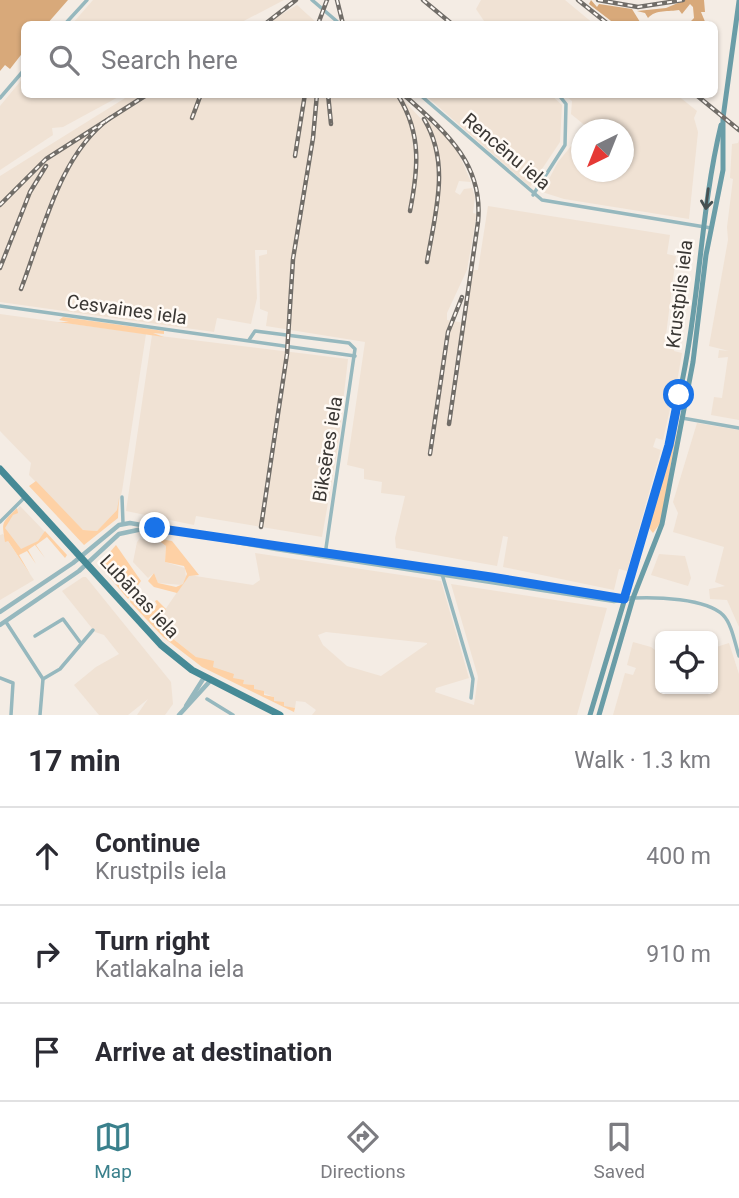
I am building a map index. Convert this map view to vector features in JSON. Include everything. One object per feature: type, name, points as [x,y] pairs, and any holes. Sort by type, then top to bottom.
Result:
[{"type":"main road","name":"Krustpils iela","points":[[590,715],[669,445],[684,374],[710,170],[723,118],[739,1]]},
{"type":"main road","name":"Krustpils iela","points":[[599,715],[633,598],[659,532],[693,362],[710,228],[722,175],[723,118]]},
{"type":"main road","points":[[710,170],[716,167],[722,175]]},
{"type":"main road","name":"Lubānas iela","points":[[0,469],[161,645],[208,678],[280,715]]},
{"type":"main road","points":[[654,498],[648,531],[653,535],[659,532]]},
{"type":"street","points":[[68,21],[87,0]]},
{"type":"street","points":[[312,0],[336,21]]},
{"type":"street","points":[[0,98],[21,74]]},
{"type":"street","name":"Rencēnu iela","points":[[424,98],[533,195],[553,204],[710,228]]},
{"type":"street","points":[[533,195],[565,145],[566,104],[561,98]]},
{"type":"street","name":"Cesvaines iela","points":[[0,306],[355,356]]},
{"type":"street","name":"Cesvaines iela","points":[[249,340],[253,331],[353,346]]},
{"type":"street","points":[[271,344],[272,333]]},
{"type":"street","points":[[305,348],[306,337]]},
{"type":"street","name":"Biksēres iela","points":[[325,554],[355,356],[353,346]]},
{"type":"street","points":[[682,418],[739,428]]},
{"type":"street","points":[[0,522],[26,496]]},
{"type":"street","points":[[122,497],[123,523]]},
{"type":"street","points":[[0,612],[82,556],[123,523],[624,599],[676,600],[719,612],[727,622],[739,656]]},
{"type":"street","points":[[0,625],[87,563],[122,532],[147,527]]},
{"type":"street","points":[[325,554],[442,574],[473,576]]},
{"type":"street","points":[[442,574],[473,679],[471,698]]},
{"type":"street","points":[[35,636],[62,619],[80,642]]},
{"type":"street","points":[[6,622],[43,679],[40,715]]},
{"type":"street","points":[[43,679],[60,669],[80,642],[93,630]]},
{"type":"street","points":[[0,678],[13,683],[11,715]]},
{"type":"street","points":[[178,715],[208,678]]},
{"type":"street","points":[[207,699],[233,715]]},
{"type":"shaded area","points":[[0,0],[68,0],[50,21],[21,21],[21,55],[10,69],[5,65],[0,71]]},
{"type":"shaded area","points":[[93,0],[284,0],[244,21],[75,21]]},
{"type":"shaded area","points":[[481,0],[565,0],[590,21],[484,21],[476,9]]},
{"type":"shaded area","points":[[591,0],[597,7],[599,4],[632,9],[639,21],[611,21],[589,4]]},
{"type":"shaded area","points":[[685,0],[704,0],[705,12],[701,12],[705,21],[691,21],[694,18],[690,4],[682,14],[679,10],[663,11],[648,18],[645,13],[637,11],[666,8]]},
{"type":"shaded area","points":[[297,5],[315,21],[271,21]]},
{"type":"shaded area","points":[[21,81],[21,98],[116,98],[63,127],[52,128],[53,135],[0,170],[0,106]]},
{"type":"shaded area","points":[[125,98],[402,98],[423,121],[426,119],[455,145],[471,182],[459,181],[455,192],[460,195],[464,189],[472,188],[475,197],[473,213],[477,214],[467,270],[447,313],[447,320],[465,323],[473,270],[478,270],[488,206],[670,235],[667,254],[676,256],[665,343],[675,345],[674,351],[682,353],[676,388],[667,387],[664,401],[669,402],[670,395],[673,396],[663,440],[656,438],[653,447],[661,450],[627,571],[619,569],[614,590],[503,567],[508,537],[503,536],[497,566],[396,548],[395,538],[405,496],[381,493],[382,482],[364,479],[364,469],[347,465],[365,342],[266,326],[268,312],[260,309],[259,256],[267,254],[267,250],[255,250],[257,298],[251,324],[217,318],[214,332],[0,302],[0,176]]},
{"type":"shaded area","points":[[428,98],[554,98],[562,105],[560,142],[530,187]]},
{"type":"shaded area","points":[[568,98],[681,98],[697,111],[694,118],[698,132],[689,219],[564,199],[542,192],[558,162],[571,146],[571,182],[634,182],[634,119],[577,119],[571,114],[572,101]]},
{"type":"shaded area","points":[[739,140],[739,420],[711,415],[714,397],[722,398],[728,357],[718,358],[719,350],[729,351],[709,346],[728,240],[733,179],[730,178],[732,144],[738,143]]},
{"type":"shaded area","points":[[0,314],[146,334],[122,491],[117,510],[97,531],[83,530],[29,475],[31,463],[0,431]]},
{"type":"shaded area","points":[[63,317],[164,331],[164,334],[153,333],[164,337],[58,322],[69,322],[59,320]]},
{"type":"shaded area","points":[[152,335],[348,359],[338,446],[322,537],[196,516],[194,525],[126,511]]},
{"type":"shaded area","points":[[682,400],[661,522],[653,533],[649,528]]},
{"type":"shaded area","points":[[697,423],[739,430],[739,627],[727,600],[710,599],[709,589],[725,586],[715,582],[724,547],[673,532],[678,513],[673,502]]},
{"type":"shaded area","points":[[36,481],[83,530],[97,531],[117,510],[119,498],[118,518],[84,545],[29,486]]},
{"type":"shaded area","points":[[20,506],[45,532],[39,541],[24,551],[18,549],[3,527]]},
{"type":"shaded area","points":[[17,508],[18,513],[13,515],[5,528],[21,549],[38,541],[45,531],[67,555],[65,558],[47,537],[36,545],[45,558],[35,545],[28,550],[36,564],[27,551],[19,555],[30,574],[8,541],[5,542],[4,523]]},
{"type":"shaded area","points":[[3,534],[34,580],[0,600],[0,535]]},
{"type":"shaded area","points":[[151,537],[166,546],[165,562],[185,568],[186,578],[189,575],[253,585],[260,580],[255,553],[441,581],[469,678],[436,688],[435,692],[474,705],[478,677],[451,584],[607,608],[577,715],[312,715],[316,710],[305,702],[296,701],[295,708],[284,707],[274,701],[274,697],[253,689],[254,685],[243,684],[196,657],[172,638],[158,620],[182,585],[158,583],[154,573],[148,578],[133,562],[137,542],[140,538],[147,541]],"holes":[[[326,632],[427,643],[381,676],[347,666],[323,645],[318,635]]]},
{"type":"shaded area","points":[[155,538],[172,541],[199,575],[189,576],[177,593],[154,587],[148,581],[154,573],[158,583],[176,587],[183,584],[187,574],[184,566],[165,562],[166,546]]},
{"type":"shaded area","points":[[116,545],[141,581],[128,599],[99,565]]},
{"type":"shaded area","points":[[659,554],[685,556],[691,578],[688,586],[651,575]]},
{"type":"shaded area","points":[[86,577],[171,682],[173,704],[165,715],[137,715],[148,699],[128,715],[99,715],[74,685],[96,667],[119,654],[104,635],[95,632],[62,591]]},
{"type":"shaded area","points":[[131,598],[147,613],[157,605],[157,600],[166,609],[158,620],[172,638],[196,657],[214,661],[213,667],[234,674],[233,678],[244,680],[243,684],[254,685],[254,689],[274,697],[274,701],[284,702],[284,706],[295,708],[294,712],[300,715],[202,667],[163,637],[130,602]]},
{"type":"shaded area","points":[[633,642],[651,647],[655,650],[655,694],[718,694],[718,646],[729,643],[739,674],[739,715],[613,715],[625,673],[633,675],[636,668],[627,665]]},
{"type":"railway","points":[[269,21],[296,0]]},
{"type":"railway","points":[[319,21],[327,0]]},
{"type":"railway","points":[[337,0],[342,21]]},
{"type":"railway","points":[[423,0],[448,21]]},
{"type":"railway","points":[[578,0],[604,21]]},
{"type":"railway","points":[[598,0],[638,7],[683,0]]},
{"type":"railway","points":[[0,205],[46,159],[142,98]]},
{"type":"railway","points":[[192,118],[200,98]]},
{"type":"railway","points":[[295,156],[304,98]]},
{"type":"railway","points":[[261,527],[287,354],[293,259],[313,138],[317,98]]},
{"type":"railway","points":[[328,98],[331,124]]},
{"type":"railway","points":[[400,98],[412,125],[415,139],[416,167],[410,211]]},
{"type":"railway","points":[[407,98],[458,149],[474,182],[478,201],[478,222],[449,424]]},
{"type":"railway","points":[[700,98],[739,130]]},
{"type":"railway","points":[[21,289],[65,173],[92,134],[110,118]]},
{"type":"railway","points":[[424,119],[437,153],[439,171],[437,207],[427,262]]},
{"type":"railway","points":[[0,268],[30,192],[46,166]]},
{"type":"railway","points":[[430,454],[448,332],[462,297]]},
{"type":"route","points":[[155,528],[624,599],[669,445],[679,395]]}]
